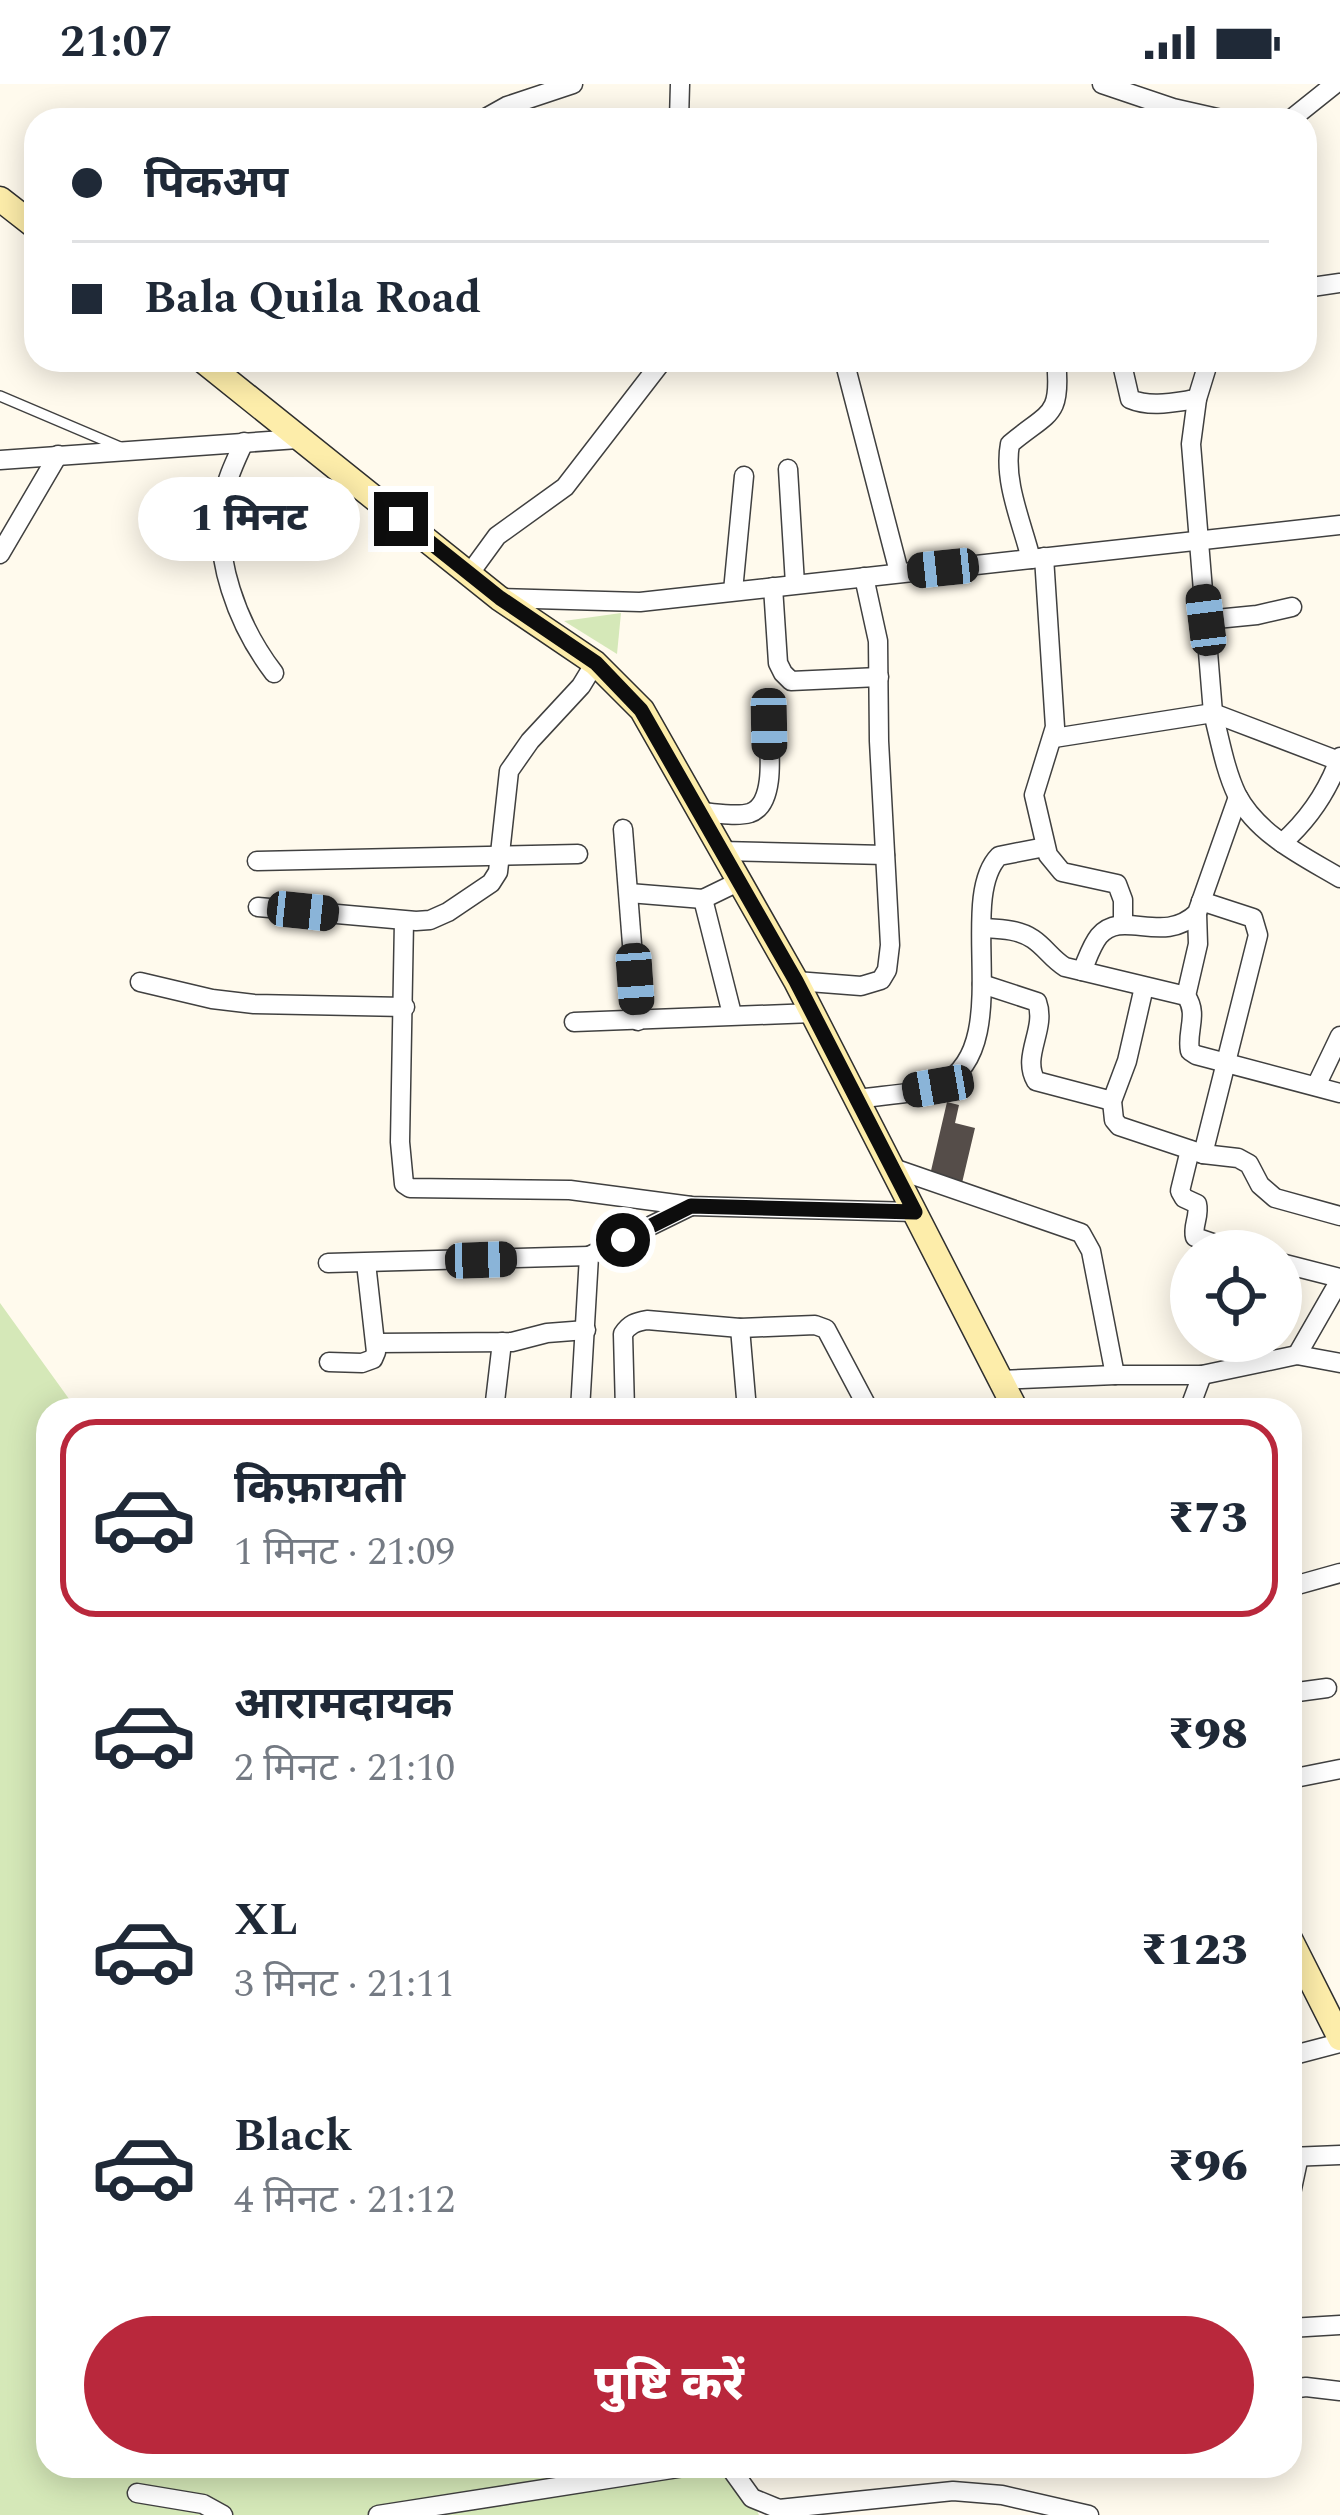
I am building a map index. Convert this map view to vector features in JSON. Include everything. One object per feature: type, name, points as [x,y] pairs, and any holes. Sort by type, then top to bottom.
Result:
[{"type":"street","points":[[503,108],[573,84]]},
{"type":"street","points":[[1102,84],[1173,108]]},
{"type":"street","points":[[1305,108],[1335,84]]},
{"type":"street","points":[[0,199],[24,218]]},
{"type":"street","points":[[217,372],[500,598],[596,663],[641,710],[813,1012],[1010,1398]]},
{"type":"street","points":[[470,573],[497,536],[565,487],[654,372]]},
{"type":"street","points":[[847,372],[899,572]]},
{"type":"street","points":[[1057,372],[1052,411],[1010,444],[1008,456],[1037,558],[1056,713],[1054,739],[1034,795],[1055,866],[1062,872],[1117,884],[1123,924]]},
{"type":"street","points":[[1124,372],[1130,399],[1141,404],[1198,399]]},
{"type":"street","points":[[1206,372],[1191,444],[1213,713],[1238,797],[1248,811],[1282,843],[1340,878]]},
{"type":"street","points":[[0,460],[298,439]]},
{"type":"street","points":[[244,442],[224,496],[222,548],[250,636],[274,674]]},
{"type":"street","points":[[0,554],[58,455]]},
{"type":"street","points":[[788,469],[795,584]]},
{"type":"street","points":[[733,592],[744,476]]},
{"type":"street","points":[[500,598],[640,602],[1340,525]]},
{"type":"street","points":[[796,981],[861,986],[881,980],[887,970],[890,945],[878,641],[864,577]]},
{"type":"street","points":[[773,587],[778,663],[791,681],[878,677]]},
{"type":"street","points":[[1206,620],[1292,607]]},
{"type":"street","points":[[259,907],[430,920],[491,883],[502,854],[509,771],[596,663]]},
{"type":"street","points":[[1054,739],[1213,713],[1339,759],[1314,808],[1282,843]]},
{"type":"street","points":[[702,812],[742,814],[760,807],[769,782],[769,724]]},
{"type":"street","points":[[1238,797],[1199,907],[1198,944],[1186,997],[1192,1010],[1190,1051],[1340,1093]]},
{"type":"street","points":[[623,829],[638,1021]]},
{"type":"street","points":[[859,1100],[938,1086],[972,1049],[982,984],[985,885],[992,863],[1007,854],[1046,848]]},
{"type":"street","points":[[722,851],[885,855]]},
{"type":"street","points":[[256,861],[578,854]]},
{"type":"street","points":[[629,893],[703,898],[738,882]]},
{"type":"street","points":[[703,898],[732,1014]]},
{"type":"street","points":[[1082,971],[1096,940],[1112,926],[1165,929],[1188,921],[1199,907]]},
{"type":"street","points":[[1196,1230],[1198,1204],[1180,1191],[1226,1061],[1258,935],[1253,918],[1246,914],[1199,907]]},
{"type":"street","points":[[404,921],[400,1142],[404,1184],[420,1190],[570,1190],[691,1206],[915,1212]]},
{"type":"street","points":[[983,928],[1033,939],[1064,967],[1186,997]]},
{"type":"street","points":[[140,982],[212,999],[279,1006],[405,1007]]},
{"type":"street","points":[[982,984],[1037,1002],[1041,1017],[1030,1068],[1036,1081],[1112,1101]]},
{"type":"street","points":[[1144,987],[1127,1061],[1112,1101],[1119,1126],[1197,1152],[1238,1158],[1249,1164],[1260,1185],[1275,1198],[1340,1216]]},
{"type":"street","points":[[574,1022],[813,1012]]},
{"type":"street","points":[[1316,1087],[1340,1036]]},
{"type":"street","points":[[892,1168],[1081,1233],[1091,1251],[1115,1375]]},
{"type":"street","points":[[328,1263],[589,1256],[691,1206]]},
{"type":"street","points":[[581,1398],[589,1256]]},
{"type":"street","points":[[329,1362],[373,1359],[376,1343],[366,1263]]},
{"type":"street","points":[[1302,1269],[1340,1279],[1302,1346]]},
{"type":"street","points":[[624,1398],[622,1343],[627,1327],[647,1320],[740,1328],[815,1325],[826,1329],[863,1398]]},
{"type":"street","points":[[740,1328],[746,1398]]},
{"type":"street","points":[[376,1343],[502,1342],[586,1330]]},
{"type":"street","points":[[495,1398],[502,1342]]},
{"type":"street","points":[[1302,1356],[1340,1363]]},
{"type":"street","points":[[1000,1380],[1202,1375],[1264,1362]]},
{"type":"street","points":[[1194,1398],[1202,1375]]},
{"type":"street","points":[[1302,1584],[1340,1573]]},
{"type":"street","points":[[1302,1691],[1327,1688]]},
{"type":"street","points":[[1302,1777],[1340,1769]]},
{"type":"street","points":[[1302,1970],[1340,2040],[1302,2052]]},
{"type":"street","points":[[1302,2157],[1340,2156]]},
{"type":"street","points":[[1302,2327],[1340,2325]]},
{"type":"street","points":[[1302,2388],[1340,2391]]},
{"type":"street","points":[[377,2515],[614,2478]]},
{"type":"street","points":[[737,2478],[752,2498],[779,2509],[953,2491],[1002,2494],[1089,2515]]},
{"type":"street","points":[[137,2493],[203,2504],[224,2515]]},
{"type":"lane","points":[[0,396],[125,449]]},
{"type":"green space","points":[[621,613],[617,654],[564,621]]},
{"type":"green space","points":[[0,1303],[68,1398],[36,1398],[36,2478],[742,2478],[759,2515],[0,2515]]},
{"type":"building","points":[[947,1102],[959,1105],[955,1123],[975,1128],[962,1183],[930,1175]]},
{"type":"route","points":[[401,519],[500,598],[596,663],[641,710],[796,981],[915,1212],[691,1206],[623,1240]]}]
